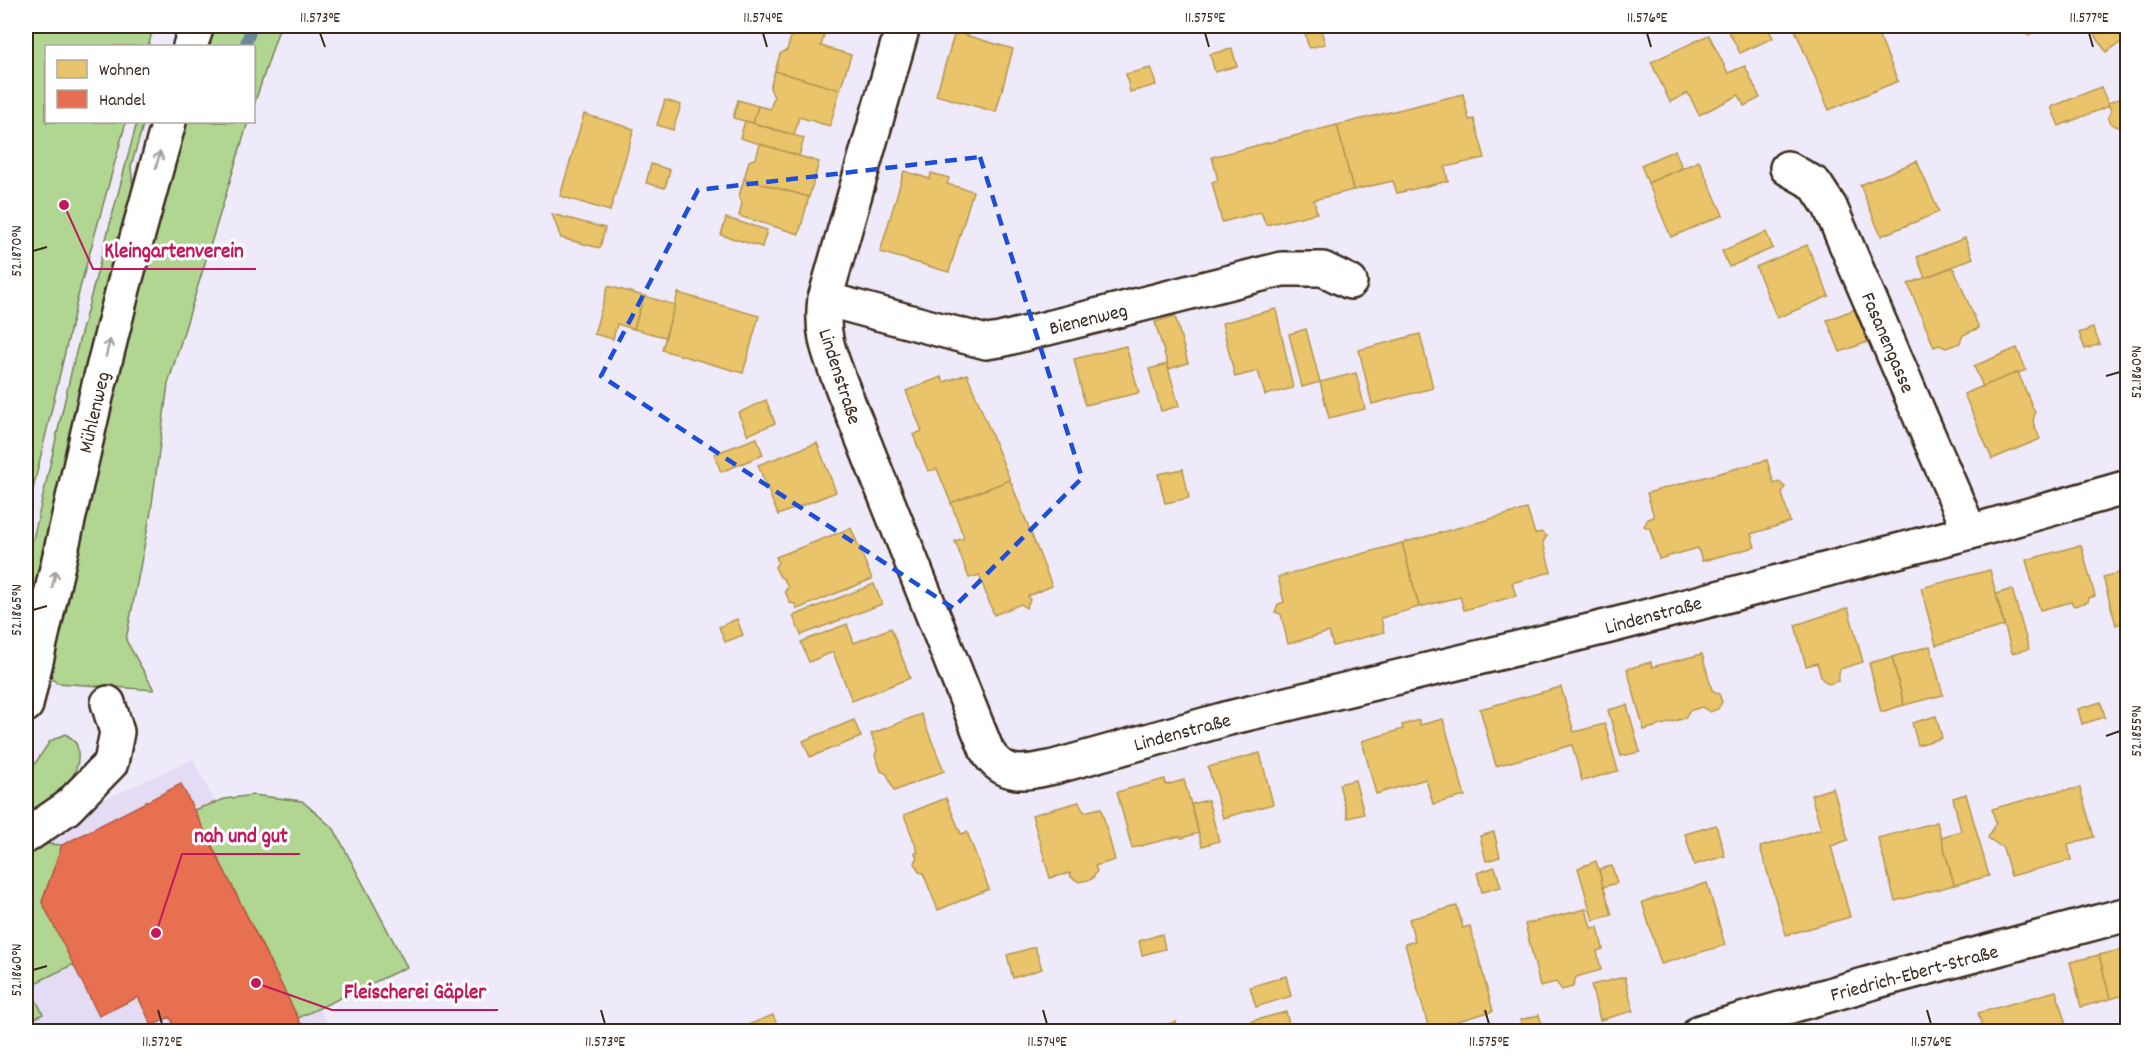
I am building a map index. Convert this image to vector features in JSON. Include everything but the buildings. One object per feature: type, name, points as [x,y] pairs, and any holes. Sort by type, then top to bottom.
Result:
[{"type":"street","points":[[190,45],[197,26]]},
{"type":"street","name":"Lindenstraße","points":[[903,26],[825,299],[822,321],[844,392],[987,751],[994,762],[1011,772],[1054,767],[1229,718],[1610,626],[1970,532],[2127,487]]},
{"type":"street","name":"Mühlenweg","points":[[26,701],[99,386],[169,123]]},
{"type":"street","name":"Fasanengasse","points":[[1787,168],[1815,184],[1830,207],[1970,532]]},
{"type":"street","name":"Bienenweg","points":[[825,299],[986,342],[1282,269],[1323,270],[1350,282]]},
{"type":"street","points":[[26,836],[67,808],[111,763],[117,732],[108,704]]},
{"type":"street","name":"Friedrich-Ebert-Straße","points":[[1700,1032],[1881,980],[2127,914]]},
{"type":"highlighted area","points":[[980,157],[1082,478],[953,608],[601,376],[698,190]]},
{"type":"shaded area","points":[[193,759],[331,1031],[26,1032],[26,863],[60,820]]},
{"type":"green space","points":[[26,26],[154,26],[148,45],[45,45],[45,123],[126,123],[80,288],[26,519]]},
{"type":"green space","points":[[209,26],[280,26],[255,102],[255,45],[203,45]]},
{"type":"green space","points":[[137,123],[144,123],[131,166],[134,202],[26,658],[26,570],[74,360]]},
{"type":"green space","points":[[182,123],[248,123],[168,384],[151,511],[126,640],[154,690],[57,683],[48,675],[49,645]]},
{"type":"green space","points":[[65,734],[73,739],[77,746],[78,763],[74,773],[62,790],[27,816],[26,783],[32,768],[50,741]]},
{"type":"green space","points":[[253,795],[302,801],[334,829],[407,967],[298,1018],[194,810],[225,799]]},
{"type":"green space","points":[[35,843],[62,845],[42,902],[74,964],[29,986],[43,1014],[26,1023],[26,852]]},
{"type":"waterway","points":[[245,45],[252,26]]},
{"type":"place","name":"Kleingartenverein","points":[[64,205]]},
{"type":"place","name":"nah und gut","points":[[156,933]]},
{"type":"place","name":"Fleischerei Gäpler","points":[[256,983]]}]
